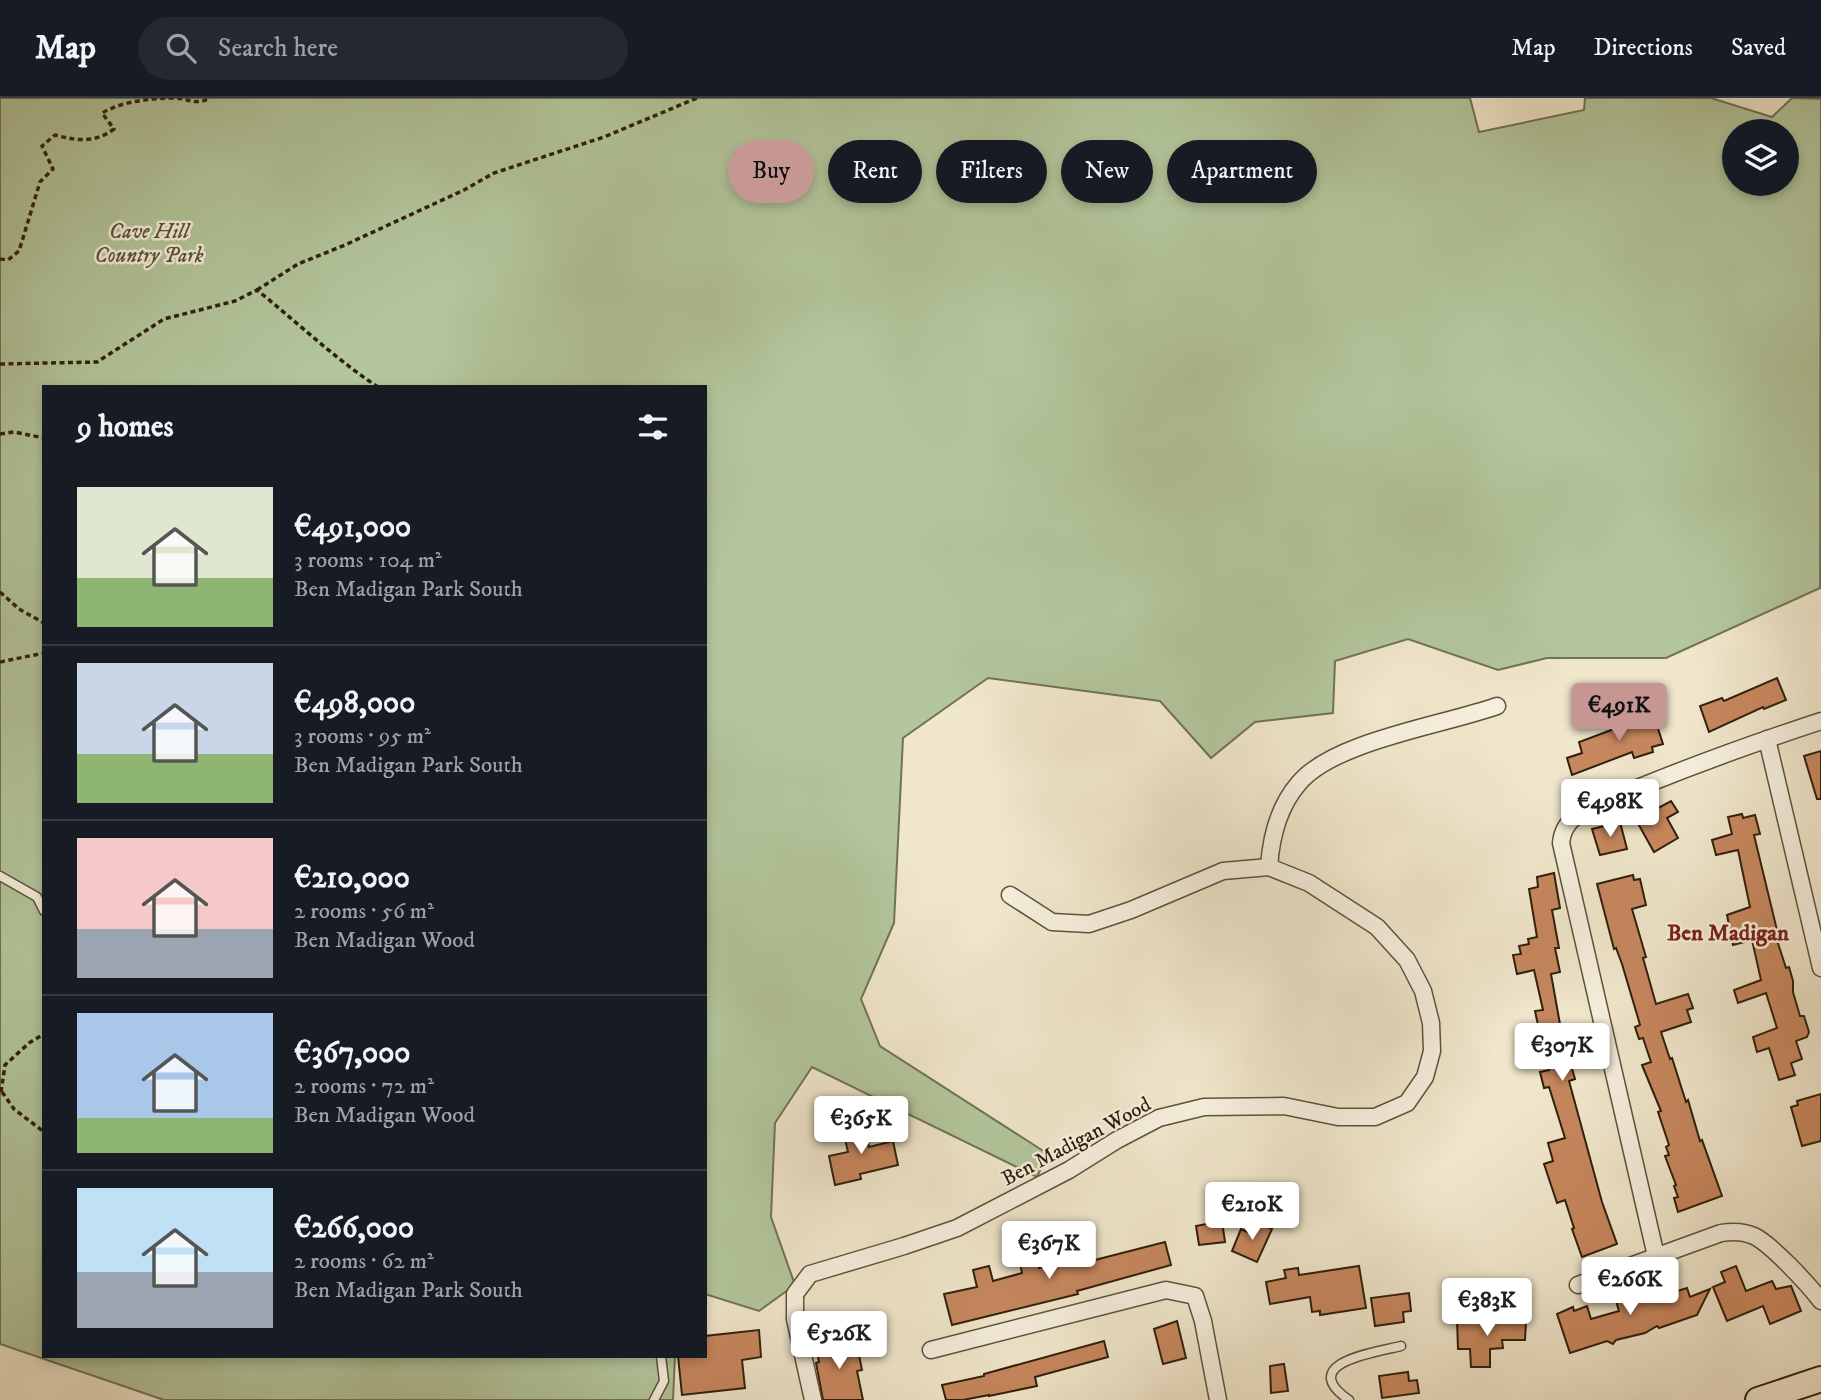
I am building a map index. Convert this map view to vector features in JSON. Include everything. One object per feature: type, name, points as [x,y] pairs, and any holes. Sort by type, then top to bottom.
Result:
[{"type":"main road","points":[[1758,1400],[1821,1379]]},
{"type":"street","points":[[1269,867],[1271,838],[1283,807],[1299,783],[1317,767],[1350,750],[1497,706]]},
{"type":"street","points":[[1656,1256],[1561,843],[1562,833],[1578,814],[1604,802],[1684,769],[1821,721]]},
{"type":"street","points":[[1767,739],[1821,968]]},
{"type":"street","name":"Ben Madigan Wood","points":[[813,1400],[795,1319],[795,1294],[810,1273],[957,1228],[1069,1170],[1159,1118],[1205,1107],[1284,1106],[1338,1117],[1376,1117],[1406,1103],[1425,1077],[1432,1051],[1432,1023],[1423,991],[1407,960],[1377,927],[1309,883],[1269,867],[1223,871],[1131,910],[1089,924],[1052,922],[1010,895]]},
{"type":"street","points":[[1577,1285],[1721,1233],[1745,1232],[1757,1237],[1806,1283],[1821,1301]]},
{"type":"street","points":[[931,1350],[1166,1290],[1184,1293],[1195,1296],[1203,1321],[1218,1400]]},
{"type":"lane","points":[[0,876],[37,897],[42,907]]},
{"type":"lane","points":[[1349,1400],[1341,1395],[1334,1384],[1333,1373],[1341,1362],[1401,1346]]},
{"type":"lane","points":[[654,1400],[664,1381],[661,1358]]},
{"type":"path","points":[[0,259],[8,260],[19,251],[40,182],[53,169],[42,146],[55,135],[82,141],[104,136],[114,129],[102,113],[117,104],[175,98],[201,103],[210,98]]},
{"type":"path","points":[[0,364],[97,362],[164,319],[235,301],[298,264],[345,246],[494,173],[604,137],[697,98]]},
{"type":"path","points":[[257,289],[318,343],[375,385]]},
{"type":"path","points":[[0,434],[13,432],[42,438]]},
{"type":"path","points":[[0,592],[19,609],[42,622]]},
{"type":"path","points":[[0,663],[42,653]]},
{"type":"path","points":[[42,1035],[5,1065],[1,1092],[14,1109],[42,1130]]},
{"type":"green space","name":"Cave Hill Country Park","points":[[0,98],[1470,98],[1479,132],[1584,110],[1585,98],[1711,98],[1772,117],[1792,98],[1821,99],[1820,588],[1666,658],[1547,658],[1498,670],[1408,639],[1335,661],[1333,713],[1255,722],[1211,758],[1160,701],[988,678],[903,738],[894,923],[861,999],[880,1046],[1048,1154],[1037,1177],[812,1067],[775,1123],[771,1217],[795,1285],[759,1311],[707,1295],[707,385],[42,385],[42,1358],[675,1358],[673,1400],[164,1400],[0,1344]]},
{"type":"building","points":[[1777,678],[1786,700],[1764,709],[1763,707],[1709,732],[1700,706],[1722,698],[1724,701]]},
{"type":"building","points":[[1652,710],[1663,744],[1652,747],[1653,752],[1634,758],[1632,752],[1572,775],[1567,758],[1582,753],[1579,742],[1622,726],[1621,721],[1634,714]]},
{"type":"building","points":[[1821,751],[1821,799],[1817,799],[1804,756]]},
{"type":"building","points":[[1671,801],[1678,812],[1667,818],[1678,838],[1654,852],[1636,820]]},
{"type":"building","points":[[1742,814],[1743,818],[1755,815],[1760,834],[1754,835],[1777,930],[1774,931],[1786,968],[1789,967],[1800,1016],[1804,1016],[1809,1032],[1807,1037],[1796,1041],[1802,1059],[1791,1063],[1795,1075],[1779,1080],[1769,1048],[1757,1052],[1753,1037],[1777,1028],[1766,993],[1738,1003],[1734,990],[1761,980],[1752,940],[1733,945],[1727,915],[1750,907],[1738,850],[1716,855],[1712,840],[1732,834],[1728,817]]},
{"type":"building","points":[[1620,822],[1627,849],[1600,855],[1592,829]]},
{"type":"building","points":[[1554,873],[1560,908],[1552,910],[1560,972],[1551,974],[1567,1063],[1570,1062],[1575,1079],[1569,1081],[1602,1202],[1617,1244],[1582,1257],[1565,1200],[1557,1203],[1544,1164],[1553,1161],[1548,1143],[1565,1138],[1549,1087],[1544,1088],[1540,1072],[1549,1070],[1541,1043],[1534,1044],[1531,1027],[1538,1025],[1535,1011],[1543,1010],[1534,970],[1517,974],[1513,955],[1521,954],[1519,946],[1529,944],[1528,939],[1537,937],[1529,889],[1538,887],[1537,877]]},
{"type":"building","points":[[1633,875],[1634,880],[1640,879],[1646,905],[1632,909],[1656,1004],[1688,994],[1693,1008],[1687,1010],[1691,1022],[1661,1032],[1722,1196],[1678,1212],[1674,1198],[1678,1197],[1674,1186],[1676,1185],[1665,1156],[1669,1155],[1666,1147],[1669,1145],[1658,1112],[1661,1111],[1642,1065],[1651,1062],[1643,1038],[1639,1039],[1635,1027],[1640,1025],[1622,964],[1616,948],[1614,949],[1597,884]]},
{"type":"building","points":[[1821,1094],[1821,1141],[1802,1146],[1791,1107],[1798,1105],[1797,1101]]},
{"type":"building","points":[[864,1121],[869,1147],[893,1141],[898,1165],[860,1174],[861,1179],[835,1185],[829,1156],[848,1152],[842,1126]]},
{"type":"building","points":[[1222,1221],[1225,1242],[1199,1245],[1196,1226]]},
{"type":"building","points":[[1256,1222],[1272,1229],[1257,1262],[1232,1251],[1241,1229],[1251,1234]]},
{"type":"building","points":[[1165,1242],[1171,1265],[1077,1291],[1078,1294],[952,1325],[944,1294],[977,1287],[973,1270],[989,1266],[993,1281],[1022,1273],[1019,1258],[1035,1254],[1039,1268],[1069,1260],[1067,1249],[1082,1246],[1087,1262]]},
{"type":"building","points":[[1359,1266],[1366,1308],[1320,1315],[1320,1311],[1312,1312],[1310,1297],[1270,1304],[1266,1282],[1286,1278],[1284,1270],[1298,1268],[1299,1275]]},
{"type":"building","points":[[1736,1266],[1746,1291],[1772,1281],[1776,1289],[1791,1286],[1801,1311],[1770,1324],[1763,1306],[1727,1321],[1713,1287],[1725,1282],[1721,1272]]},
{"type":"building","points":[[1667,1284],[1671,1293],[1687,1288],[1690,1297],[1710,1289],[1697,1315],[1616,1340],[1613,1344],[1607,1341],[1570,1353],[1557,1314],[1573,1307],[1574,1311],[1587,1306],[1591,1319],[1619,1311],[1616,1301]]},
{"type":"building","points":[[1409,1293],[1411,1311],[1403,1312],[1404,1322],[1375,1326],[1371,1298]]},
{"type":"building","points":[[1457,1320],[1526,1321],[1525,1340],[1502,1340],[1503,1348],[1490,1349],[1490,1367],[1471,1367],[1470,1349],[1458,1349]]},
{"type":"building","points":[[1177,1321],[1186,1358],[1163,1364],[1154,1329]]},
{"type":"building","points":[[759,1330],[761,1357],[742,1360],[745,1388],[682,1395],[678,1358],[707,1358],[707,1336]]},
{"type":"building","points":[[850,1339],[853,1356],[859,1355],[862,1370],[857,1371],[863,1400],[823,1400],[816,1363],[819,1362],[816,1345]]},
{"type":"building","points":[[1104,1341],[1108,1357],[1035,1377],[1037,1386],[963,1400],[946,1400],[942,1385],[984,1376]]},
{"type":"building","points":[[1284,1364],[1288,1391],[1271,1393],[1270,1366]]},
{"type":"building","points":[[1408,1372],[1409,1381],[1417,1380],[1419,1393],[1382,1398],[1379,1376]]},
{"type":"district","name":"Ben Madigan","points":[[1728,932]]}]
